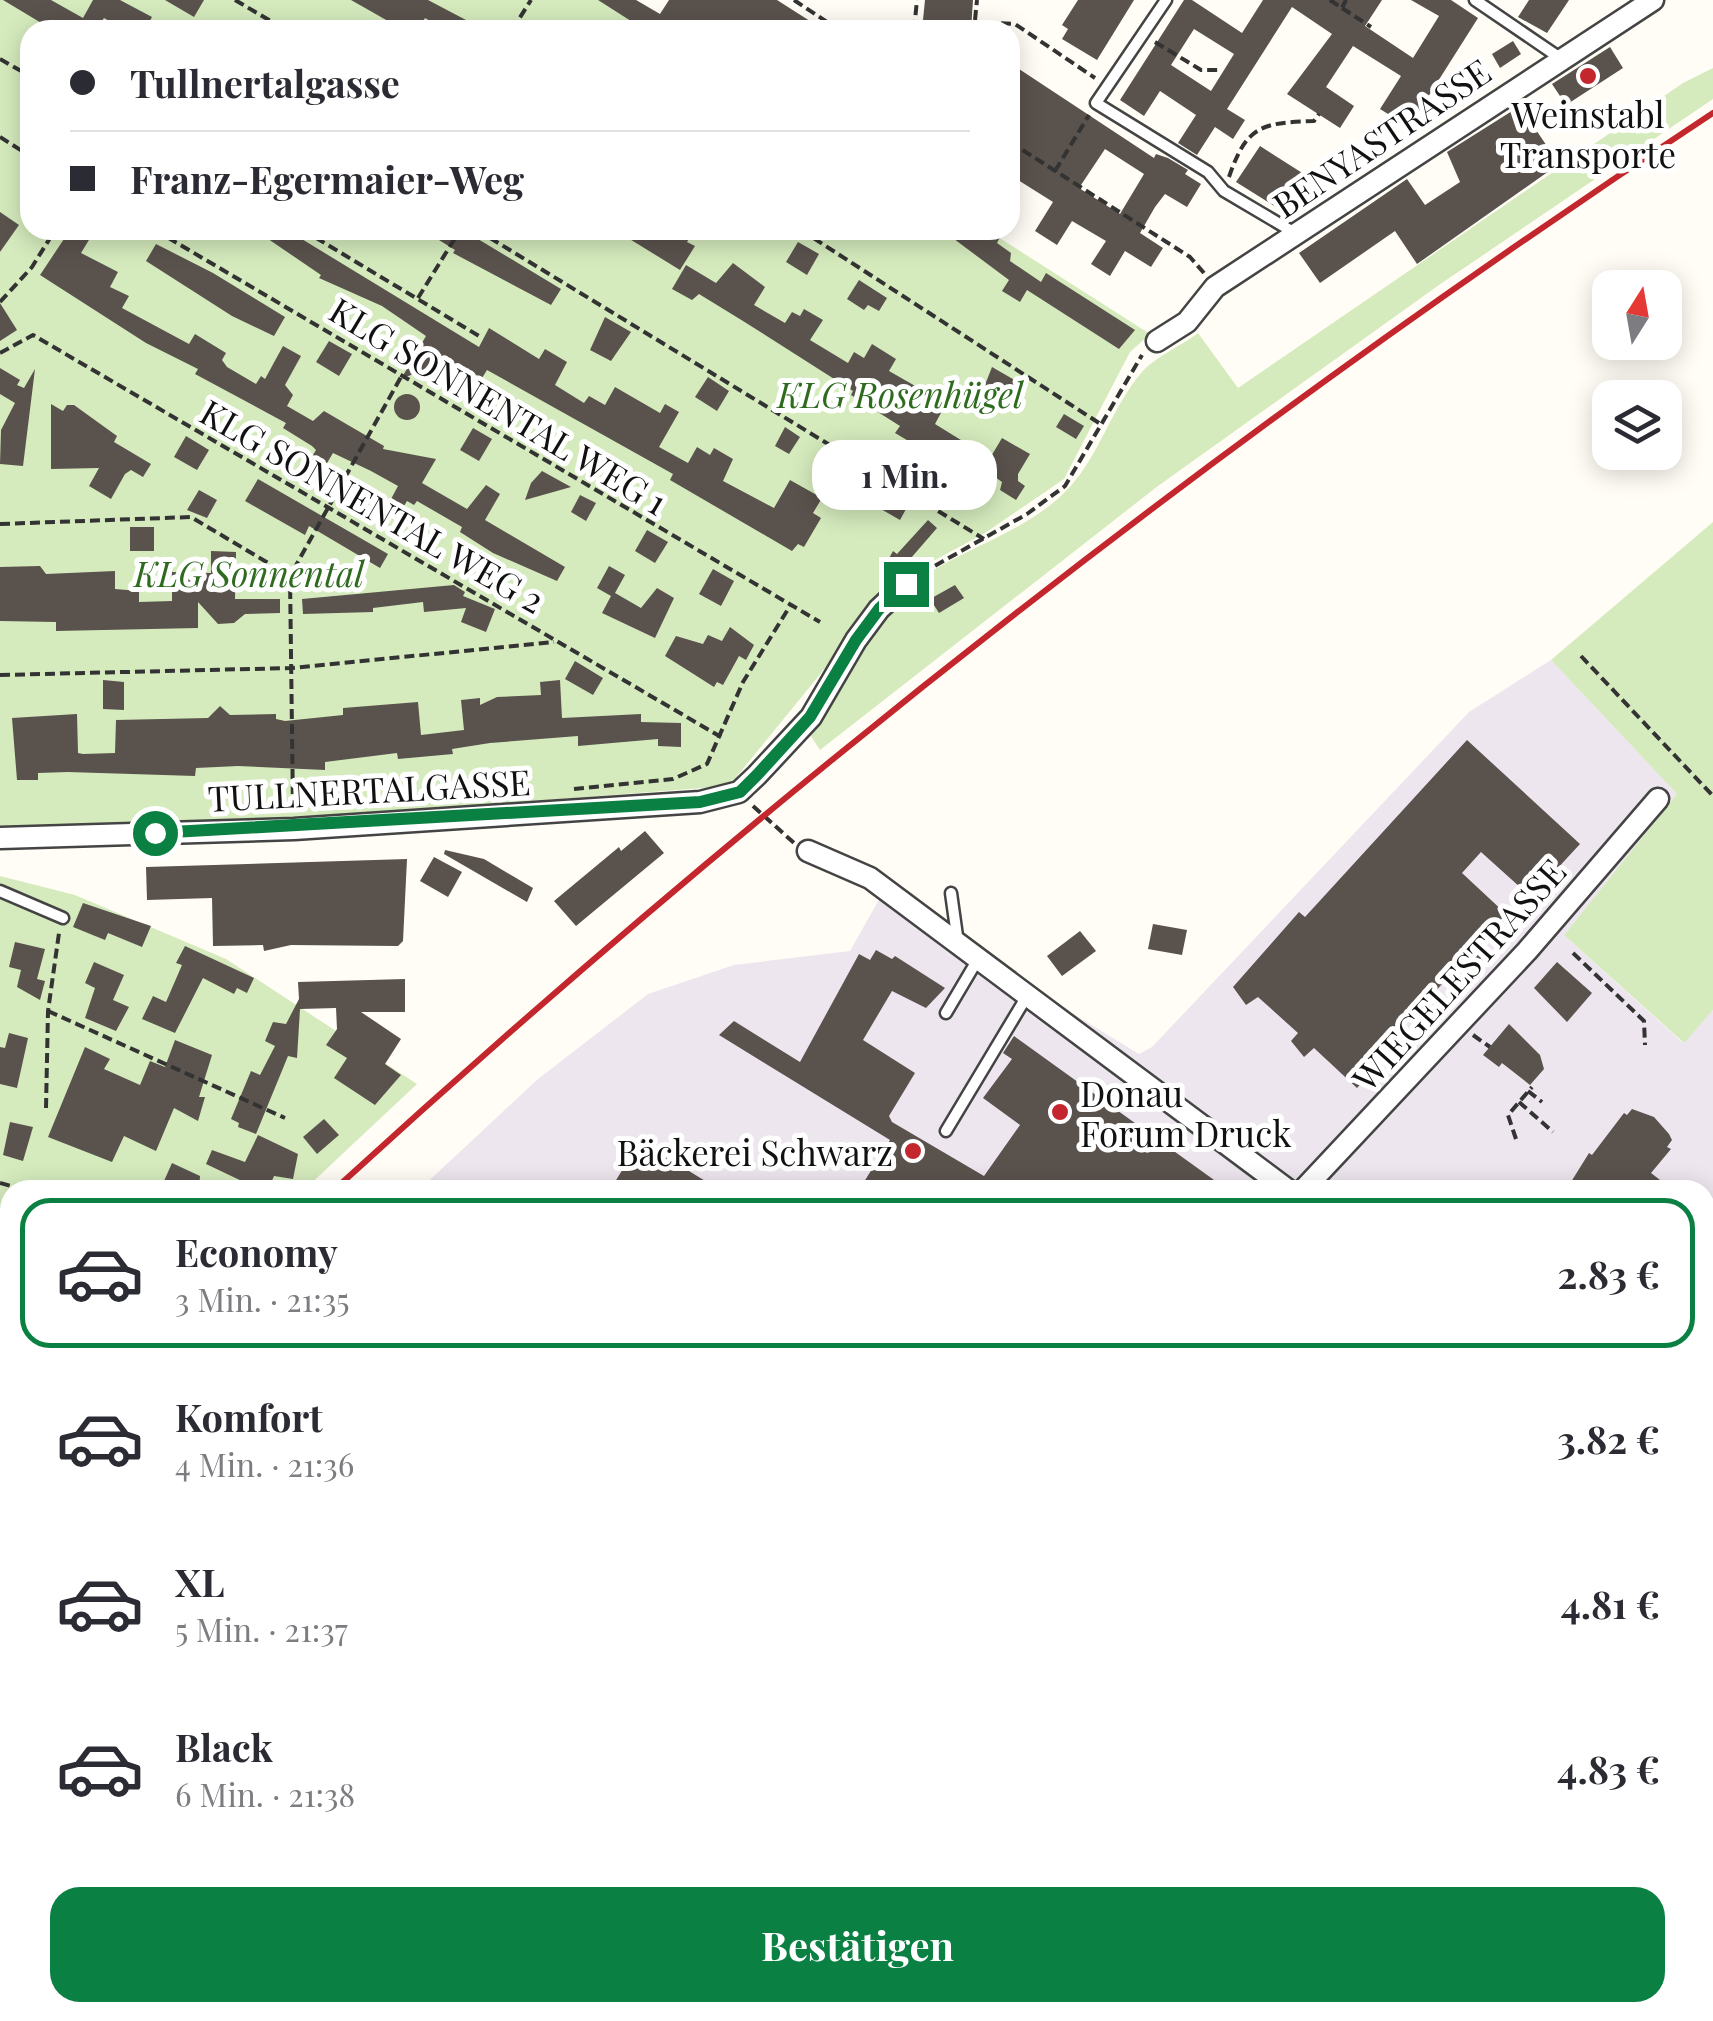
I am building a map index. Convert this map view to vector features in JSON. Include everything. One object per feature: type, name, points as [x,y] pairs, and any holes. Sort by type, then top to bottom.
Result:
[{"type":"street","name":"BENYASTRASSE","points":[[1156,342],[1187,322],[1215,287],[1653,0]]},
{"type":"street","points":[[740,792],[810,717],[856,640],[879,609],[906,584]]},
{"type":"street","name":"TULLNERTALGASSE","points":[[0,838],[294,828],[700,802],[740,792]]},
{"type":"street","name":"WIEGELESTRASSE","points":[[1312,1180],[1527,951],[1658,799]]},
{"type":"street","points":[[808,851],[866,875],[1275,1180]]},
{"type":"lane","points":[[1166,0],[1096,103],[1208,172],[1224,191],[1296,233]]},
{"type":"lane","points":[[1475,0],[1560,58]]},
{"type":"lane","points":[[0,891],[63,918]]},
{"type":"lane","points":[[951,893],[958,944]]},
{"type":"lane","points":[[946,1014],[978,959]]},
{"type":"lane","points":[[946,1131],[1028,996]]},
{"type":"path","points":[[235,0],[269,20]]},
{"type":"path","points":[[794,0],[824,20]]},
{"type":"path","points":[[1330,0],[1372,26]]},
{"type":"path","points":[[1342,8],[1346,0]]},
{"type":"path","points":[[1020,27],[1107,86]]},
{"type":"path","points":[[1143,34],[1201,70],[1222,70]]},
{"type":"path","points":[[1055,171],[1096,103]]},
{"type":"path","points":[[1224,191],[1252,130],[1268,123],[1314,122],[1319,114]]},
{"type":"path","points":[[1020,148],[1190,256],[1215,287]]},
{"type":"path","points":[[0,302],[32,267],[49,240]]},
{"type":"path","name":"KLG SONNENTAL WEG 1","points":[[171,240],[820,622]]},
{"type":"path","points":[[320,240],[480,336]]},
{"type":"path","points":[[418,298],[454,240]]},
{"type":"path","points":[[494,240],[984,538]]},
{"type":"path","points":[[816,240],[1100,424]]},
{"type":"path","name":"KLG SONNENTAL WEG 2","points":[[0,353],[32,335],[722,737]]},
{"type":"path","points":[[906,584],[1065,486],[1082,464],[1136,361],[1156,342]]},
{"type":"path","points":[[294,828],[290,576],[401,376]]},
{"type":"path","points":[[0,524],[191,518],[290,576]]},
{"type":"path","points":[[557,791],[682,777],[707,764],[743,682],[790,606]]},
{"type":"path","points":[[0,675],[292,668],[558,642]]},
{"type":"path","points":[[1582,656],[1713,796]]},
{"type":"path","points":[[740,792],[786,838],[808,851]]},
{"type":"path","points":[[46,1108],[48,1010],[63,918]]},
{"type":"path","points":[[1572,954],[1644,1022],[1645,1045]]},
{"type":"path","points":[[48,1010],[285,1118]]},
{"type":"path","points":[[1516,1139],[1508,1115],[1530,1089],[1542,1102]]},
{"type":"path","points":[[1520,1102],[1552,1132]]},
{"type":"shaded area","points":[[1551,660],[1677,794],[1564,935],[1683,1043],[1713,1010],[1713,1180],[430,1180],[538,1079],[648,994],[734,965],[850,951],[881,896],[1139,1054],[1152,1047],[1469,712]]},
{"type":"green space","name":"KLG Sonnental","points":[[0,0],[636,0],[666,20],[20,20],[20,240],[1003,240],[1150,334],[1130,352],[1064,479],[985,533],[896,581],[729,786],[300,819],[0,828]]},
{"type":"green space","points":[[1713,68],[1713,99],[1439,285],[1158,486],[820,750],[807,730],[861,639],[887,606],[921,578],[1027,521],[1064,493],[1086,465],[1131,386],[1154,361],[1198,333],[1238,388],[1683,83]]},
{"type":"green space","points":[[1713,522],[1713,1010],[1684,1043],[1564,935],[1677,794],[1551,660]]},
{"type":"green space","points":[[0,876],[75,895],[226,959],[417,1084],[315,1180],[0,1180]]},
{"type":"building","points":[[3,0],[51,0],[83,18],[93,0],[120,0],[152,17],[150,20],[36,20]]},
{"type":"building","points":[[165,0],[204,0],[194,17]]},
{"type":"building","points":[[351,0],[428,0],[466,20],[425,18],[386,20]]},
{"type":"building","points":[[598,0],[636,0],[660,14],[669,0],[777,0],[808,20],[629,20]]},
{"type":"building","points":[[925,0],[973,0],[972,20],[923,20]]},
{"type":"building","points":[[1078,0],[1134,0],[1097,60],[1062,39],[1068,29],[1062,25]]},
{"type":"building","points":[[1184,0],[1192,0],[1242,33],[1263,0],[1382,0],[1365,26],[1413,58],[1439,16],[1411,0],[1451,0],[1478,18],[1409,127],[1380,109],[1401,76],[1353,46],[1326,87],[1354,106],[1340,128],[1287,94],[1332,34],[1292,7],[1227,109],[1245,120],[1233,139],[1215,127],[1197,155],[1178,143],[1196,115],[1160,91],[1144,116],[1120,100]],"holes":[[[1194,29],[1234,54],[1211,91],[1171,65]]]},
{"type":"building","points":[[1529,0],[1569,0],[1547,33],[1518,17]]},
{"type":"building","points":[[1513,41],[1521,54],[1500,68],[1492,54]]},
{"type":"building","name":"Weinstabl Transporte","points":[[1610,47],[1623,68],[1566,105],[1552,84]]},
{"type":"building","points":[[1020,70],[1154,158],[1156,154],[1168,158],[1188,170],[1185,174],[1201,184],[1187,207],[1165,194],[1155,207],[1140,233],[1163,248],[1151,267],[1125,251],[1110,276],[1091,264],[1106,241],[1072,221],[1057,245],[1035,231],[1053,202],[1020,181]],"holes":[[[1105,149],[1144,174],[1120,214],[1079,188]]]},
{"type":"building","points":[[1520,106],[1559,164],[1417,264],[1395,231],[1320,283],[1299,253],[1407,179],[1425,205],[1460,182],[1447,152]]},
{"type":"building","points":[[1260,146],[1307,176],[1284,212],[1236,182]]},
{"type":"building","points":[[0,212],[19,225],[0,252]]},
{"type":"building","points":[[63,240],[89,240],[81,253],[118,272],[110,287],[129,296],[122,308],[189,344],[195,334],[226,353],[222,360],[227,367],[256,384],[261,376],[265,379],[283,346],[301,356],[285,385],[293,395],[287,406],[313,421],[324,411],[384,446],[383,449],[436,459],[422,483],[467,509],[486,485],[500,494],[485,520],[565,567],[557,581],[493,553],[460,532],[462,527],[417,501],[414,505],[407,501],[404,506],[391,499],[398,486],[371,471],[333,453],[327,463],[313,455],[316,450],[312,446],[283,428],[286,423],[195,374],[198,369],[146,343],[40,275]]},
{"type":"building","points":[[270,240],[303,240],[479,347],[489,328],[539,359],[545,349],[567,362],[555,385],[584,403],[589,396],[605,405],[615,387],[660,413],[665,404],[679,412],[659,447],[688,463],[697,447],[710,455],[714,448],[733,459],[723,481],[774,508],[790,480],[822,498],[813,513],[821,518],[804,547],[798,544],[792,551],[670,480],[673,474],[487,370],[482,378],[448,360],[401,379],[426,336],[382,306],[319,278],[321,275]]},
{"type":"building","points":[[439,240],[480,240],[561,289],[551,305],[453,253],[455,250]]},
{"type":"building","points":[[631,240],[688,240],[695,246],[680,270]]},
{"type":"building","points":[[955,240],[998,240],[997,243],[1011,253],[1010,261],[1041,282],[1046,273],[1135,330],[1119,349],[1027,290],[1020,302],[1002,291],[1009,280]]},
{"type":"building","points":[[798,242],[819,254],[807,275],[786,262]]},
{"type":"building","points":[[156,244],[285,317],[274,336],[232,316],[146,261]]},
{"type":"building","points":[[733,263],[765,287],[754,305],[785,323],[792,312],[800,316],[804,309],[823,320],[810,340],[848,363],[854,352],[864,358],[872,344],[896,359],[889,371],[924,391],[920,398],[942,411],[935,424],[990,458],[1002,438],[1030,454],[1018,474],[1018,481],[1025,486],[1016,500],[1000,490],[1002,482],[977,464],[973,470],[944,451],[939,459],[895,433],[900,426],[851,395],[853,391],[699,294],[692,300],[672,289],[686,265],[716,283]]},
{"type":"building","points":[[859,280],[887,298],[879,311],[868,305],[864,310],[847,299]]},
{"type":"building","points":[[0,303],[17,330],[0,341]]},
{"type":"building","points":[[605,317],[631,332],[611,361],[590,350]]},
{"type":"building","points":[[329,341],[352,354],[339,376],[316,362]]},
{"type":"building","points":[[992,367],[1023,385],[1011,406],[983,390]]},
{"type":"building","points":[[0,368],[20,380],[17,385],[24,388],[35,369],[23,466],[0,464],[1,430],[15,403],[0,394]]},
{"type":"building","points":[[708,377],[729,391],[717,411],[695,397]]},
{"type":"building","points":[[407,394],[416,398],[420,407],[416,416],[407,420],[398,416],[394,407],[398,398]]},
{"type":"building","points":[[51,404],[63,411],[67,405],[74,405],[117,436],[114,442],[151,464],[143,477],[131,470],[125,474],[111,499],[89,486],[99,468],[51,469]]},
{"type":"building","points":[[1064,414],[1084,426],[1076,439],[1056,427]]},
{"type":"building","points":[[785,427],[800,437],[789,454],[775,446]]},
{"type":"building","points":[[473,428],[492,439],[479,461],[460,450]]},
{"type":"building","points":[[186,436],[209,450],[197,470],[174,457]]},
{"type":"building","points":[[542,471],[571,487],[525,500],[531,483]]},
{"type":"building","points":[[858,471],[911,500],[900,520],[867,501],[862,508],[842,496]]},
{"type":"building","points":[[258,479],[388,554],[380,568],[309,526],[305,535],[245,501]]},
{"type":"building","points":[[199,490],[217,500],[207,518],[187,510]]},
{"type":"building","points":[[580,495],[596,503],[586,521],[571,512]]},
{"type":"building","points":[[928,520],[937,528],[898,573],[886,564],[893,551],[897,554]]},
{"type":"building","points":[[130,527],[154,527],[154,551],[130,551]]},
{"type":"building","points":[[647,530],[668,542],[655,563],[635,551]]},
{"type":"building","points":[[211,551],[236,552],[235,599],[280,599],[280,613],[245,614],[234,623],[218,624],[198,602],[198,628],[56,631],[56,622],[0,621],[0,567],[40,566],[46,574],[115,571],[115,589],[139,591],[139,602],[172,601],[172,572],[211,573]]},
{"type":"building","points":[[609,566],[625,575],[615,593],[641,608],[657,588],[674,598],[655,638],[602,613],[611,596],[597,588]]},
{"type":"building","points":[[713,569],[734,581],[721,606],[699,594]]},
{"type":"building","points":[[454,585],[465,592],[463,596],[495,609],[486,632],[461,622],[466,608],[424,612],[423,602],[373,608],[373,612],[303,614],[302,599]]},
{"type":"building","points":[[955,585],[964,598],[939,613],[930,599]]},
{"type":"building","points":[[730,627],[754,645],[746,660],[739,656],[723,685],[717,682],[714,687],[665,656],[676,636],[703,644],[708,635],[722,641]]},
{"type":"building","points":[[575,661],[603,678],[593,695],[565,679]]},
{"type":"building","points":[[103,680],[124,682],[124,710],[103,709]]},
{"type":"building","points":[[560,680],[562,718],[641,714],[641,722],[681,723],[681,747],[658,746],[658,739],[578,746],[578,736],[490,743],[452,749],[453,754],[398,759],[397,753],[325,762],[325,770],[238,766],[196,768],[195,776],[68,772],[38,773],[38,780],[17,780],[12,718],[77,714],[78,753],[83,754],[115,753],[116,720],[208,718],[220,706],[230,715],[276,714],[276,719],[285,721],[343,715],[343,708],[418,702],[421,735],[464,730],[461,700],[480,698],[480,705],[497,697],[541,695],[540,682]]},
{"type":"building","points":[[1467,740],[1580,844],[1531,897],[1481,852],[1462,873],[1506,914],[1478,945],[1486,952],[1477,963],[1468,956],[1395,1035],[1400,1040],[1357,1088],[1314,1048],[1304,1057],[1291,1041],[1298,1033],[1258,997],[1246,1005],[1233,987],[1299,912],[1305,917]]},
{"type":"building","points":[[645,831],[664,853],[576,926],[554,901],[619,847],[621,851]]},
{"type":"building","points":[[445,850],[484,859],[533,888],[527,902],[444,854]]},
{"type":"building","points":[[434,857],[462,872],[448,897],[420,881]]},
{"type":"building","points":[[407,859],[403,941],[398,946],[291,945],[264,951],[263,945],[213,946],[212,898],[147,900],[146,867]]},
{"type":"building","points":[[83,903],[151,926],[142,947],[108,933],[105,940],[73,927]]},
{"type":"building","points":[[1153,924],[1187,930],[1182,955],[1148,949]]},
{"type":"building","points":[[1080,931],[1096,951],[1062,976],[1047,956]]},
{"type":"building","points":[[15,942],[45,949],[37,979],[45,981],[40,1000],[17,987],[21,970],[9,967]]},
{"type":"building","points":[[185,946],[254,978],[247,993],[237,988],[234,994],[203,978],[175,1033],[142,1019],[153,996],[166,1002],[182,965],[176,963]]},
{"type":"building","points":[[876,950],[892,959],[895,956],[945,988],[926,1008],[892,991],[863,1040],[915,1073],[889,1116],[892,1122],[984,1176],[1020,1125],[983,1098],[1012,1059],[1003,1053],[1014,1036],[1214,1180],[865,1180],[890,1140],[719,1035],[734,1021],[800,1062],[859,954],[870,960]]},
{"type":"building","points":[[94,962],[124,975],[113,1000],[129,1007],[116,1031],[85,1018],[95,988],[85,983]]},
{"type":"building","points":[[1557,962],[1592,993],[1567,1022],[1534,988]]},
{"type":"building","points":[[405,979],[405,1012],[361,1012],[401,1039],[385,1064],[401,1075],[375,1105],[334,1078],[347,1058],[326,1045],[337,1029],[336,1008],[300,1009],[297,1058],[288,1056],[256,1134],[238,1127],[239,1123],[231,1119],[251,1071],[260,1075],[275,1046],[265,1041],[273,1022],[286,1024],[299,999],[298,982]]},
{"type":"building","points":[[1509,1024],[1540,1055],[1544,1069],[1530,1085],[1502,1063],[1499,1067],[1483,1055]]},
{"type":"building","points":[[9,1033],[28,1038],[17,1088],[0,1084],[0,1047],[5,1048]]},
{"type":"building","points":[[175,1040],[212,1055],[199,1097],[205,1097],[198,1121],[174,1108],[156,1151],[124,1136],[112,1162],[48,1137],[85,1047],[110,1059],[104,1069],[140,1085],[150,1061],[165,1067]]},
{"type":"building","points":[[1632,1109],[1654,1117],[1669,1134],[1672,1140],[1667,1147],[1671,1149],[1651,1173],[1660,1180],[1572,1180],[1589,1153],[1592,1155],[1624,1113],[1627,1115]]},
{"type":"building","points":[[324,1119],[339,1135],[317,1154],[303,1137]]},
{"type":"building","points":[[10,1122],[33,1127],[23,1161],[3,1155]]},
{"type":"building","points":[[258,1135],[298,1154],[293,1179],[274,1176],[272,1180],[240,1180],[206,1164],[212,1150],[245,1162]]},
{"type":"building","points":[[640,1141],[704,1180],[616,1180]]},
{"type":"building","points":[[172,1163],[200,1176],[200,1180],[164,1180]]},
{"type":"railway","points":[[345,1180],[663,901],[1002,624],[1352,361],[1713,113]]},
{"type":"place","name":"Weinstabl Transporte","points":[[1588,76]]},
{"type":"place","name":"Donau Forum Druck","points":[[1060,1112]]},
{"type":"place","name":"Bäckerei Schwarz","points":[[913,1151]]},
{"type":"route","points":[[155,833],[700,802],[740,792],[810,717],[841,672],[856,640],[879,609],[906,584]]},
{"type":"park label","name":"KLG Rosenhügel","points":[[900,393]]}]
